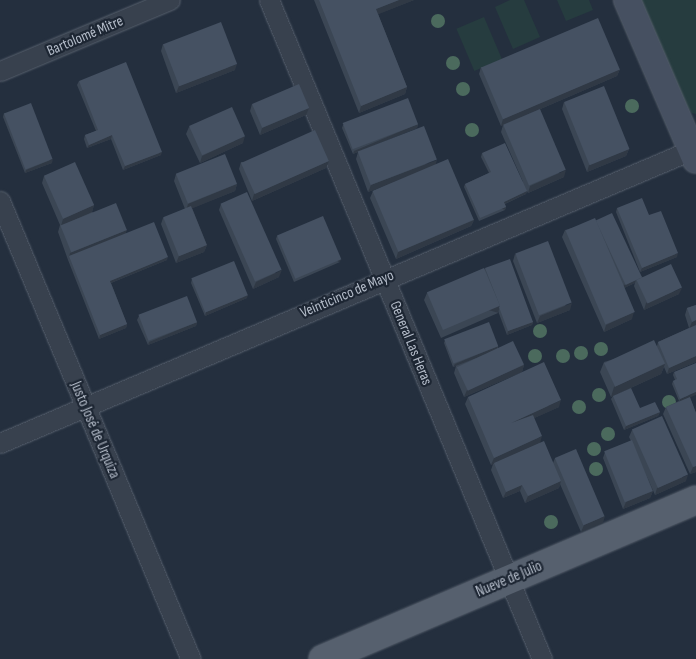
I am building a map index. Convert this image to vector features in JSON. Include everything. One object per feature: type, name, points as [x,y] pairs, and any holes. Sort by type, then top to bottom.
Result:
[{"type":"main road","points":[[627,0],[695,152]]},
{"type":"main road","name":"Nueve de Julio","points":[[322,659],[696,500]]},
{"type":"street","name":"Bartolomé Mitre","points":[[0,71],[170,0]]},
{"type":"street","name":"General Las Heras","points":[[269,0],[542,659]]},
{"type":"street","name":"Veinticinco de Mayo","points":[[0,443],[384,278],[695,152]]},
{"type":"street","name":"Justo José de Urquiza","points":[[0,201],[191,659]]},
{"type":"green space","points":[[510,0],[524,0],[540,37],[513,49],[495,7]]},
{"type":"green space","points":[[557,0],[589,0],[593,10],[566,21]]},
{"type":"green space","points":[[638,0],[696,0],[696,114],[692,113],[682,100]]},
{"type":"green space","points":[[484,17],[502,59],[474,71],[456,29]]},
{"type":"building","points":[[319,0],[399,0],[376,9],[407,87],[361,106]]},
{"type":"building","points":[[598,18],[620,70],[503,119],[481,68]]},
{"type":"building","points":[[221,22],[237,64],[179,86],[163,44]]},
{"type":"building","points":[[126,62],[162,152],[125,166],[112,135],[89,145],[85,135],[98,130],[79,81]]},
{"type":"building","points":[[299,84],[309,108],[262,128],[252,104]]},
{"type":"building","points":[[604,86],[629,149],[590,165],[564,102]]},
{"type":"building","points":[[408,98],[418,124],[353,149],[343,123]]},
{"type":"building","points":[[31,103],[53,159],[25,169],[4,113]]},
{"type":"building","points":[[232,107],[245,136],[202,155],[189,126]]},
{"type":"building","points":[[540,109],[566,170],[529,185],[503,125]]},
{"type":"building","points":[[424,126],[437,160],[371,185],[358,151]]},
{"type":"building","points":[[315,130],[329,161],[255,194],[241,163]]},
{"type":"building","points":[[505,143],[527,191],[504,202],[506,207],[480,218],[465,184],[491,172],[482,153]]},
{"type":"building","points":[[225,154],[237,184],[188,204],[176,174]]},
{"type":"building","points":[[448,159],[474,220],[398,252],[373,191]]},
{"type":"building","points":[[75,162],[94,205],[63,219],[44,176]]},
{"type":"building","points":[[247,192],[282,270],[255,281],[221,204]]},
{"type":"building","points":[[642,198],[649,215],[661,211],[678,253],[642,268],[617,208]]},
{"type":"building","points":[[116,203],[127,230],[71,252],[60,225]]},
{"type":"building","points":[[191,206],[207,245],[179,256],[163,217]]},
{"type":"building","points":[[612,213],[642,277],[626,285],[596,221]]},
{"type":"building","points":[[323,216],[341,259],[295,279],[277,236]]},
{"type":"building","points":[[595,218],[635,312],[605,324],[566,231]]},
{"type":"building","points":[[154,222],[168,257],[110,281],[127,324],[100,335],[69,256]]},
{"type":"building","points":[[548,241],[572,303],[539,315],[515,254]]},
{"type":"building","points":[[510,259],[533,322],[508,331],[485,268]]},
{"type":"building","points":[[234,261],[248,295],[205,313],[191,278]]},
{"type":"building","points":[[671,264],[682,288],[648,304],[637,280]]},
{"type":"building","points":[[484,268],[500,306],[443,330],[427,292]]},
{"type":"building","points":[[187,296],[197,322],[148,341],[138,315]]},
{"type":"building","points":[[696,305],[696,320],[692,322],[687,308]]},
{"type":"building","points":[[489,322],[498,346],[454,363],[444,339]]},
{"type":"building","points":[[696,325],[696,356],[669,368],[658,342]]},
{"type":"building","points":[[654,340],[665,364],[615,387],[604,363]]},
{"type":"building","points":[[513,341],[524,365],[468,391],[457,367]]},
{"type":"building","points":[[544,362],[561,400],[511,423],[533,415],[542,436],[494,458],[468,397]]},
{"type":"building","points":[[696,363],[696,392],[680,399],[673,381],[677,379],[674,372]]},
{"type":"building","points":[[631,388],[640,408],[655,402],[660,412],[626,426],[613,396]]},
{"type":"building","points":[[690,397],[696,413],[696,466],[693,467],[666,407]]},
{"type":"building","points":[[662,416],[688,474],[658,488],[632,429]]},
{"type":"building","points":[[632,440],[653,491],[625,502],[604,451]]},
{"type":"building","points":[[544,441],[561,481],[528,496],[522,485],[506,492],[494,463]]},
{"type":"building","points":[[576,449],[605,516],[583,525],[555,458]]}]
